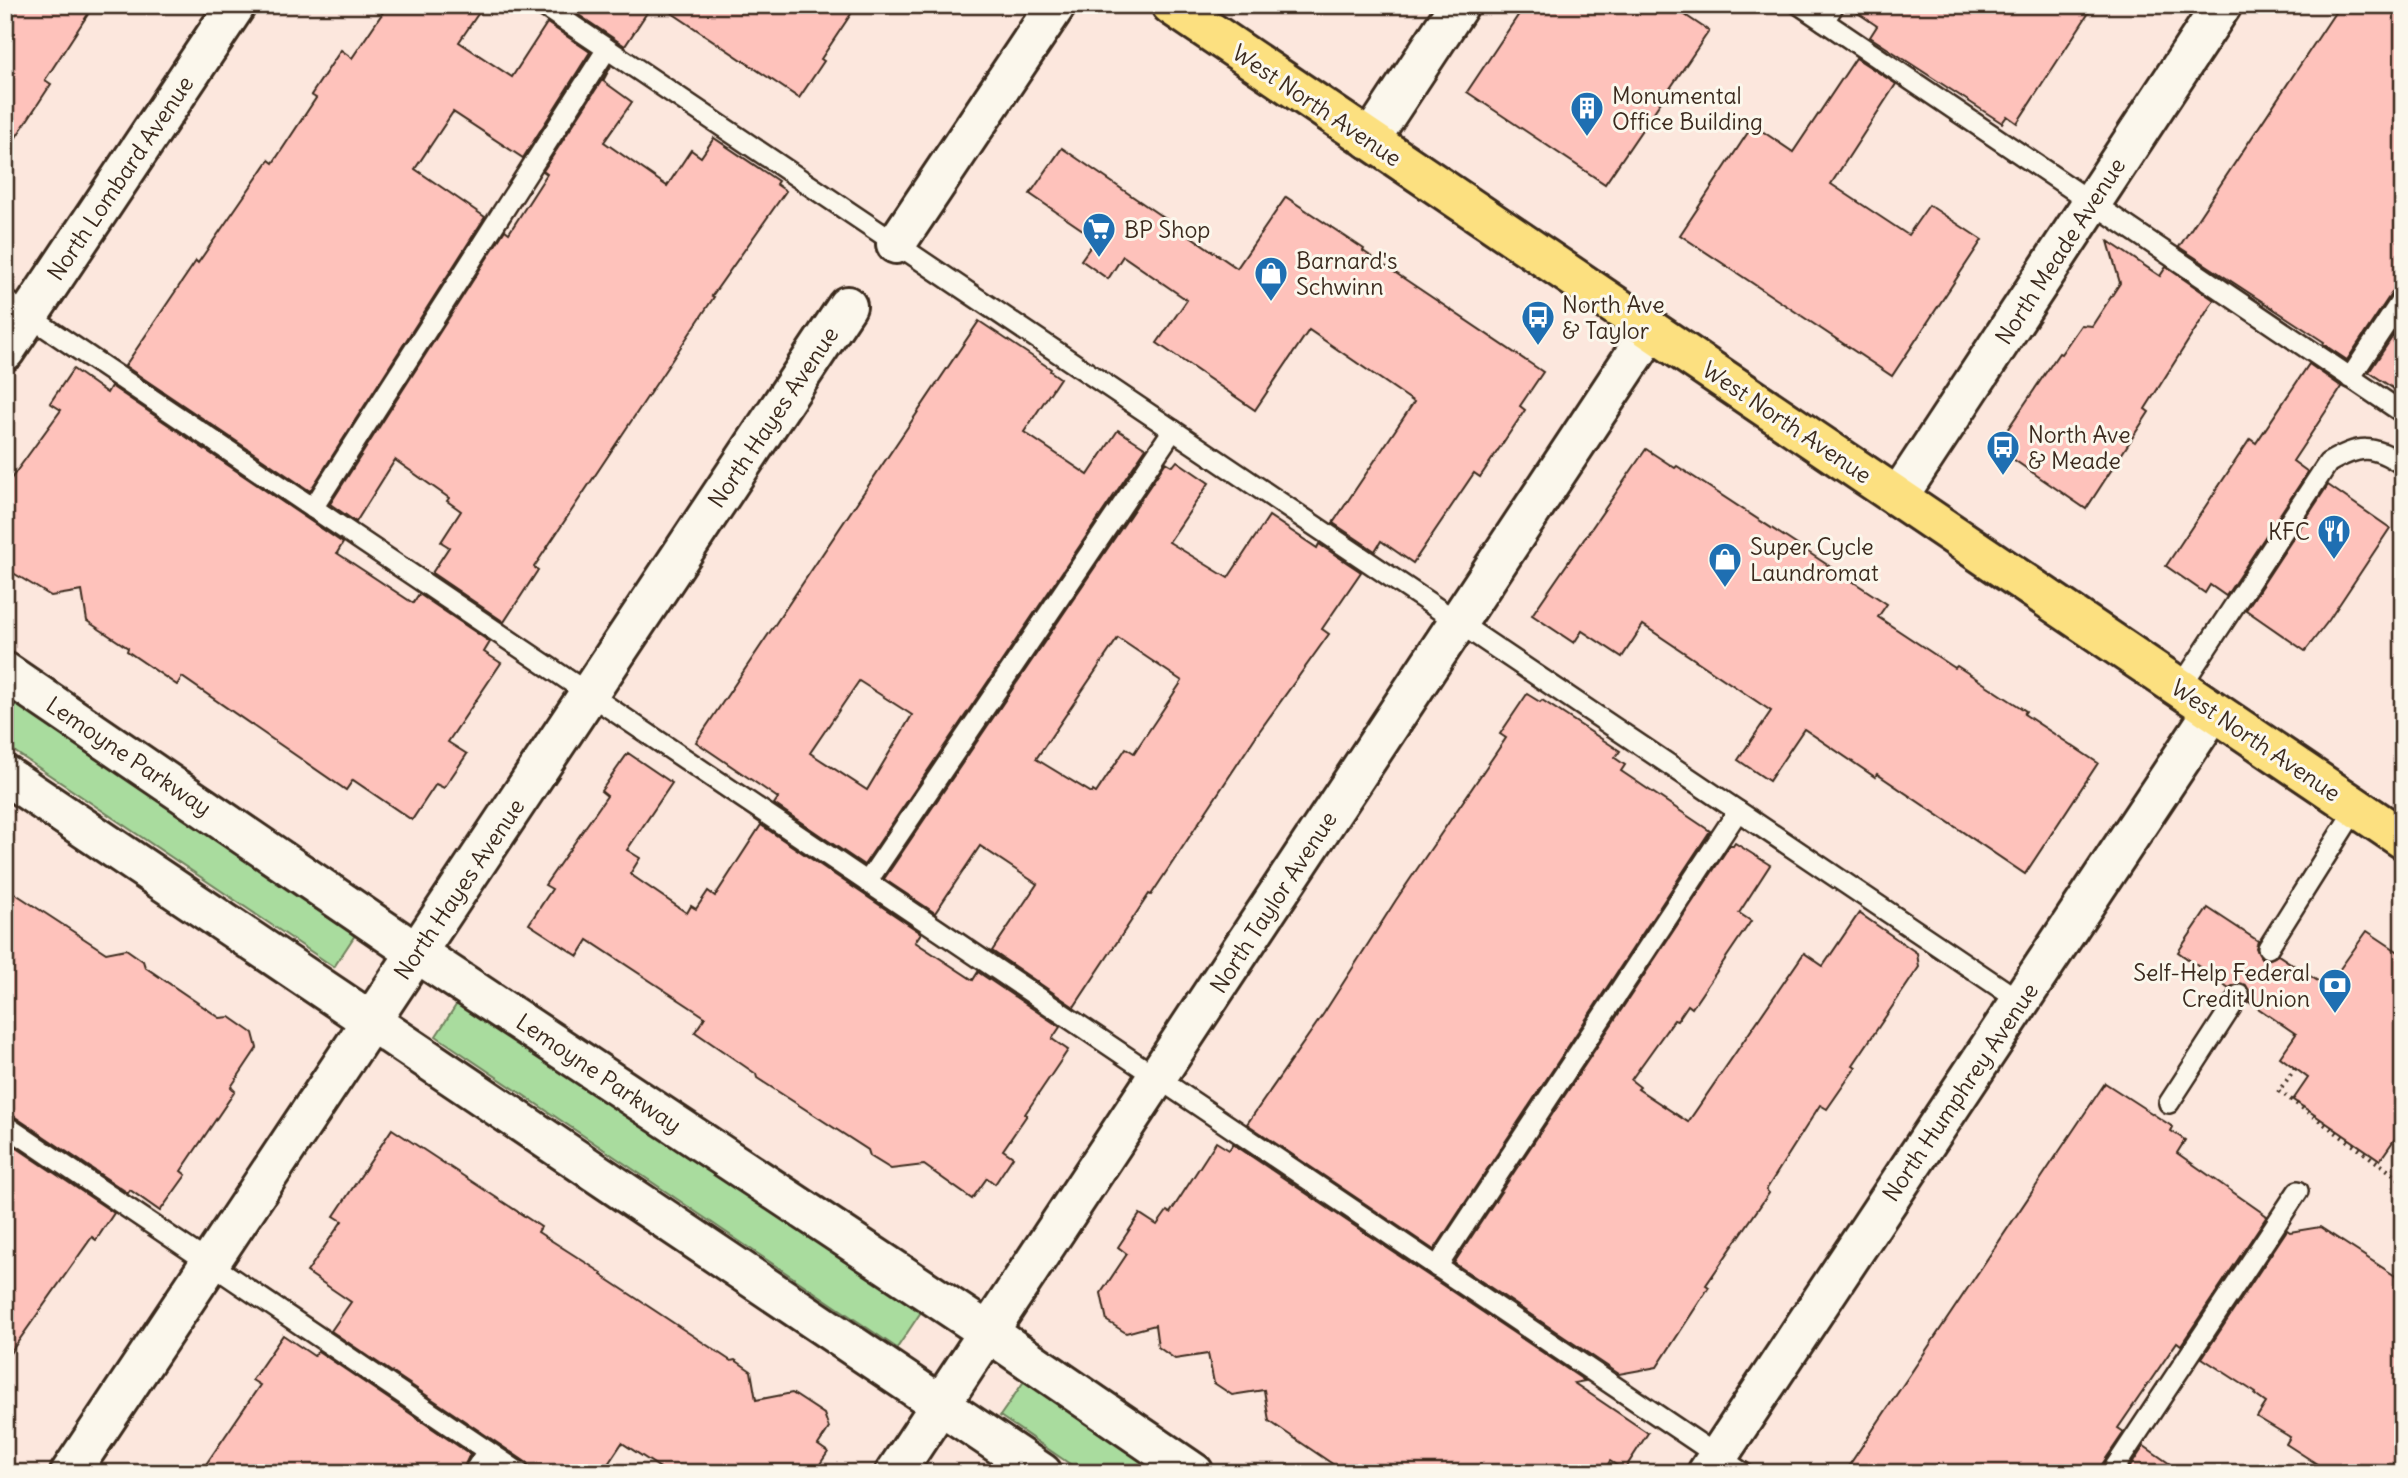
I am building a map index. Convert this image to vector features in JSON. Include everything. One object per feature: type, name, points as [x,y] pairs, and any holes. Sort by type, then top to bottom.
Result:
[{"type":"main road","name":"West North Avenue","points":[[1171,5],[2403,839]]},
{"type":"street","name":"North Lombard Avenue","points":[[5,351],[17,308],[236,5]]},
{"type":"street","points":[[896,244],[1056,5]]},
{"type":"street","points":[[1370,140],[1459,5]]},
{"type":"street","name":"North Meade Avenue","points":[[1898,497],[2222,5]]},
{"type":"street","name":"North Hayes Avenue","points":[[70,1473],[847,306]]},
{"type":"street","name":"North Taylor Avenue","points":[[895,1473],[1651,330]]},
{"type":"street","name":"Lemoyne Parkway","points":[[5,672],[417,953],[988,1332],[1194,1473]]},
{"type":"street","name":"North Humphrey Avenue","points":[[1723,1467],[2020,1001],[2213,711]]},
{"type":"street","points":[[5,775],[1042,1473]]},
{"type":"lane","points":[[542,5],[2020,1001]]},
{"type":"lane","points":[[1800,5],[1829,13],[2092,202],[2403,413]]},
{"type":"lane","points":[[313,508],[607,49]]},
{"type":"lane","points":[[2350,378],[2403,298]]},
{"type":"lane","points":[[17,308],[1437,1267],[1723,1467]]},
{"type":"lane","points":[[867,882],[1173,430]]},
{"type":"lane","points":[[2179,688],[2328,463],[2353,449],[2383,452],[2403,465]]},
{"type":"lane","points":[[2268,948],[2356,808]]},
{"type":"lane","points":[[1437,1267],[1738,811]]},
{"type":"lane","points":[[2169,1103],[2239,995]]},
{"type":"lane","points":[[5,1125],[520,1473]]},
{"type":"lane","points":[[2111,1473],[2298,1191]]},
{"type":"lane","points":[[473,1473],[487,1451]]},
{"type":"path","points":[[2295,1068],[2279,1091],[2403,1181]]},
{"type":"green space","points":[[5,686],[361,926],[334,967],[5,745]]},
{"type":"green space","points":[[462,996],[923,1309],[897,1348],[436,1036]]},
{"type":"green space","points":[[1027,1377],[1168,1473],[1083,1473],[1000,1416]]},
{"type":"building","points":[[5,5],[94,5],[45,80],[51,84],[5,154]]},
{"type":"building","points":[[388,5],[484,5],[459,42],[512,77],[547,23],[590,52],[523,158],[453,112],[415,169],[485,217],[310,491],[125,366],[269,160],[273,163],[316,98],[311,95],[341,50],[352,58]]},
{"type":"building","points":[[564,5],[652,5],[625,46]]},
{"type":"building","points":[[660,5],[857,5],[799,98]]},
{"type":"building","name":"Monumental Office Building","points":[[1525,5],[1670,5],[1709,31],[1605,184],[1467,92]]},
{"type":"building","points":[[1846,5],[2094,5],[2017,123],[2007,116],[2002,123],[1870,37],[1877,26]]},
{"type":"building","points":[[2340,5],[2403,5],[2403,286],[2393,291],[2347,360],[2179,247]]},
{"type":"building","points":[[1856,58],[1896,84],[1831,184],[1908,235],[1929,205],[1982,240],[1892,376],[1680,235],[1753,125],[1793,152]]},
{"type":"building","points":[[611,66],[603,81],[632,102],[604,142],[667,186],[691,150],[701,157],[714,138],[778,181],[776,184],[786,191],[712,296],[714,297],[534,567],[538,570],[504,622],[432,573],[449,547],[441,542],[461,511],[447,501],[449,498],[395,460],[356,522],[330,504],[505,230],[509,233],[547,174],[543,171]]},
{"type":"building","points":[[1062,148],[1237,268],[1286,197],[1543,372],[1520,406],[1525,410],[1480,477],[1474,473],[1413,563],[1381,541],[1375,551],[1333,523],[1414,402],[1309,330],[1255,410],[1157,343],[1187,300],[1123,256],[1108,279],[1081,260],[1096,239],[1030,194]]},
{"type":"building","points":[[2108,241],[2160,276],[2166,267],[2214,300],[2145,409],[2149,412],[2086,509],[2004,453],[2001,439],[2059,353],[2061,354],[2081,325],[2092,326],[2120,283]]},
{"type":"building","points":[[979,321],[1051,369],[1050,371],[1060,378],[1024,432],[1088,475],[1118,430],[1146,448],[864,865],[774,804],[778,798],[696,742]],"holes":[[[859,681],[912,715],[867,790],[810,753]]]},
{"type":"building","points":[[2403,321],[2403,395],[2369,372]]},
{"type":"building","points":[[2309,364],[2342,387],[2293,461],[2308,472],[2226,596],[2210,585],[2205,593],[2166,566],[2250,439],[2256,443]]},
{"type":"building","points":[[73,369],[107,393],[111,386],[343,543],[337,553],[413,603],[419,594],[490,642],[484,652],[501,663],[448,742],[467,754],[444,788],[436,784],[412,820],[353,780],[346,790],[182,677],[177,685],[127,651],[128,648],[87,621],[82,591],[51,596],[5,568],[5,487],[61,410],[50,403]]},
{"type":"building","points":[[1646,449],[1675,468],[1677,466],[1887,604],[1878,617],[2026,711],[2024,714],[2098,763],[2025,874],[1877,774],[1875,777],[1804,729],[1769,781],[1738,760],[1771,711],[1643,625],[1622,657],[1582,631],[1574,643],[1532,615]]},
{"type":"building","points":[[1177,461],[1209,483],[1169,542],[1228,578],[1269,516],[1317,548],[1319,544],[1361,572],[1322,629],[1329,634],[1258,733],[1074,1007],[992,951],[1037,884],[980,846],[935,913],[884,879],[1166,462],[1173,466]],"holes":[[[1118,638],[1182,681],[1134,753],[1126,748],[1096,793],[1036,759]]]},
{"type":"building","name":"KFC","points":[[2328,485],[2390,528],[2329,620],[2305,651],[2246,610]]},
{"type":"building","points":[[1527,694],[1540,702],[1542,700],[1620,751],[1615,758],[1625,765],[1621,771],[1710,831],[1434,1250],[1247,1124],[1506,738],[1500,734]]},
{"type":"building","points":[[628,753],[672,783],[627,850],[640,858],[630,874],[687,913],[691,906],[696,909],[708,891],[715,896],[761,825],[921,933],[915,942],[973,980],[978,972],[1060,1027],[1052,1039],[1068,1050],[1003,1150],[1013,1157],[995,1184],[987,1178],[972,1199],[924,1165],[891,1169],[870,1156],[868,1150],[757,1078],[756,1074],[695,1032],[705,1017],[588,940],[578,956],[529,924],[552,889],[545,885],[607,796],[601,791]]},
{"type":"building","points":[[1735,843],[1770,865],[1739,913],[1751,921],[1692,1008],[1688,1005],[1677,1021],[1674,1020],[1631,1080],[1640,1087],[1638,1089],[1688,1122],[1804,953],[1823,966],[1859,913],[1917,953],[1919,967],[1853,1065],[1856,1067],[1827,1109],[1820,1105],[1766,1190],[1769,1193],[1706,1285],[1709,1287],[1657,1367],[1619,1374],[1454,1263],[1730,845]]},
{"type":"building","points":[[5,887],[106,953],[126,949],[143,961],[145,967],[220,1018],[230,1017],[253,1033],[257,1048],[231,1087],[235,1091],[181,1171],[186,1175],[160,1211],[5,1113]]},
{"type":"building","name":"Self-Help Federal Credit Union","points":[[2208,908],[2258,941],[2256,948],[2261,958],[2268,960],[2278,955],[2327,987],[2367,931],[2403,955],[2403,1127],[2380,1160],[2293,1100],[2308,1078],[2280,1057],[2296,1034],[2249,1002],[2251,995],[2246,985],[2239,983],[2229,988],[2178,952]]},
{"type":"building","points":[[2105,1083],[2173,1127],[2171,1131],[2185,1140],[2177,1153],[2267,1216],[2181,1345],[2177,1342],[2118,1428],[2124,1432],[2099,1473],[1844,1473]]},
{"type":"building","points":[[392,1129],[541,1227],[538,1232],[602,1273],[601,1275],[731,1361],[735,1360],[751,1371],[756,1400],[792,1393],[824,1414],[829,1428],[818,1445],[828,1452],[814,1473],[668,1473],[622,1443],[602,1473],[532,1473],[527,1463],[331,1331],[351,1302],[307,1272],[342,1221],[334,1216]]},
{"type":"building","points":[[5,1140],[114,1213],[96,1240],[92,1237],[5,1360]]},
{"type":"building","points":[[1216,1142],[1229,1150],[1233,1144],[1585,1381],[1574,1383],[1648,1433],[1624,1470],[1610,1461],[1602,1473],[1346,1473],[1269,1421],[1264,1390],[1232,1395],[1214,1383],[1208,1354],[1175,1359],[1158,1347],[1155,1325],[1126,1333],[1107,1321],[1101,1293],[1127,1254],[1118,1247],[1140,1214],[1157,1225],[1167,1211],[1170,1213]]},
{"type":"building","points":[[2320,1227],[2403,1281],[2403,1451],[2388,1473],[2331,1473],[2286,1444],[2290,1437],[2257,1417],[2266,1403],[2255,1395],[2256,1393],[2202,1358],[2287,1230],[2290,1232]]},
{"type":"building","points":[[283,1335],[314,1356],[318,1351],[470,1454],[461,1473],[200,1473],[260,1385],[252,1380]]},
{"type":"building","points":[[2144,1446],[2183,1473],[2126,1473]]},
{"type":"place","name":"Monumental Office Building","points":[[1587,138]]},
{"type":"place","name":"BP Shop","points":[[1099,259]]},
{"type":"place","name":"Barnard's Schwinn","points":[[1271,303]]},
{"type":"place","name":"North Ave & Taylor","points":[[1538,347]]},
{"type":"place","name":"North Ave & Meade","points":[[2003,477]]},
{"type":"place","name":"KFC","points":[[2334,561]]},
{"type":"place","name":"Super Cycle Laundromat","points":[[1725,589]]},
{"type":"place","name":"Self-Help Federal Credit Union","points":[[2335,1015]]}]
